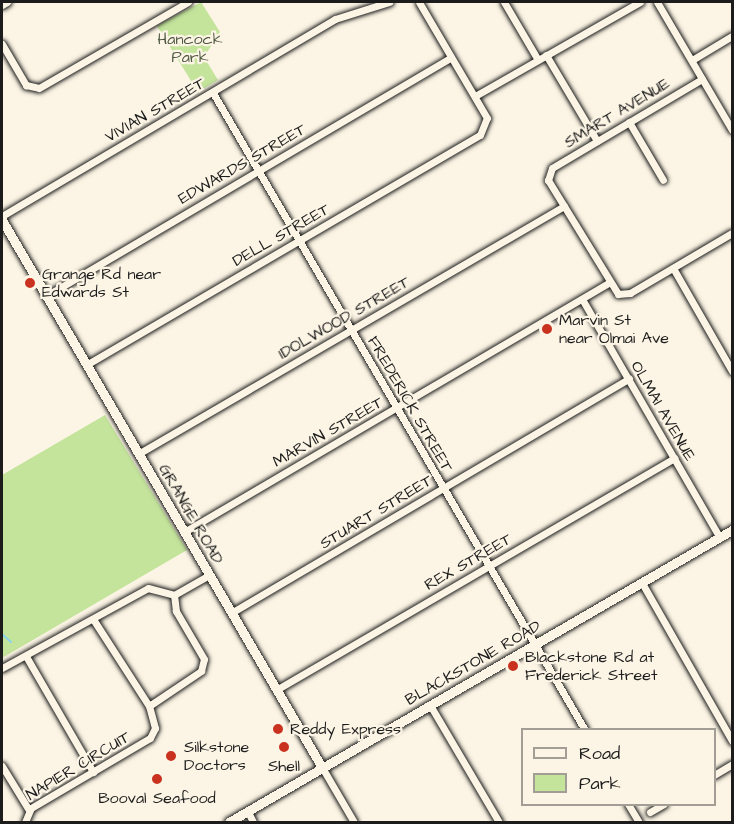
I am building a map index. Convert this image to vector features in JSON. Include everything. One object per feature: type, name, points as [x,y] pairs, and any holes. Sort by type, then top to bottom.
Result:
[{"type":"main road","name":"GRANGE ROAD","points":[[2,218],[323,770]]},
{"type":"main road","name":"BLACKSTONE ROAD","points":[[229,822],[323,770],[430,705],[732,530]]},
{"type":"street","points":[[2,4],[7,2]]},
{"type":"street","points":[[2,44],[32,89],[188,2]]},
{"type":"street","name":"VIVIAN STREET","points":[[2,218],[335,19],[389,2]]},
{"type":"street","points":[[419,2],[475,96],[640,2]]},
{"type":"street","points":[[504,2],[538,60]]},
{"type":"street","points":[[657,2],[732,130]]},
{"type":"street","points":[[692,60],[732,36]]},
{"type":"street","points":[[546,55],[597,141]]},
{"type":"street","name":"EDWARDS STREET","points":[[46,296],[452,57]]},
{"type":"street","name":"SMART AVENUE","points":[[564,206],[547,173],[702,79]]},
{"type":"street","name":"FREDERICK STREET","points":[[213,93],[584,728]]},
{"type":"street","name":"DELL STREET","points":[[86,365],[487,126],[475,96]]},
{"type":"street","points":[[629,122],[663,180]]},
{"type":"street","points":[[564,206],[609,283],[626,294],[732,233]]},
{"type":"street","name":"IDOLWOOD STREET","points":[[138,454],[564,206]]},
{"type":"street","points":[[673,268],[732,371]]},
{"type":"street","name":"MARVIN STREET","points":[[184,532],[609,283]]},
{"type":"street","name":"OLMAI AVENUE","points":[[582,299],[720,538]]},
{"type":"street","name":"STUART STREET","points":[[231,613],[628,379]]},
{"type":"street","name":"REX STREET","points":[[276,690],[674,458]]},
{"type":"street","points":[[2,668],[27,658],[148,588],[174,595],[209,575]]},
{"type":"street","points":[[642,583],[732,741]]},
{"type":"street","points":[[93,619],[149,706],[204,665],[176,611],[174,595]]},
{"type":"street","points":[[27,658],[93,772]]},
{"type":"street","points":[[430,705],[499,822]]},
{"type":"street","name":"NAPIER CIRCUIT","points":[[25,822],[29,810],[150,738],[155,728],[149,706]]},
{"type":"street","points":[[716,774],[732,764]]},
{"type":"street","points":[[2,766],[29,810]]},
{"type":"street","name":"GRANGE ROAD","points":[[323,770],[354,822]]},
{"type":"street","points":[[629,806],[636,822]]},
{"type":"street","points":[[650,812],[660,806]]},
{"type":"street","points":[[248,812],[253,822]]},
{"type":"green space","name":"Hancock Park","points":[[201,2],[220,32],[204,57],[218,80],[198,92],[157,26]]},
{"type":"green space","points":[[105,415],[187,550],[2,658],[2,475]]},
{"type":"waterway","points":[[2,634],[11,642]]},
{"type":"place","name":"Grange Rd near Edwards St","points":[[30,283]]},
{"type":"place","name":"Marvin St near Olmai Ave","points":[[547,329]]},
{"type":"place","name":"Blackstone Rd at Frederick Street","points":[[513,666]]},
{"type":"place","name":"Reddy Express","points":[[278,729]]},
{"type":"place","name":"Shell","points":[[284,747]]},
{"type":"place","name":"Silkstone Doctors","points":[[171,756]]},
{"type":"place","name":"Booval Seafood","points":[[157,779]]}]
